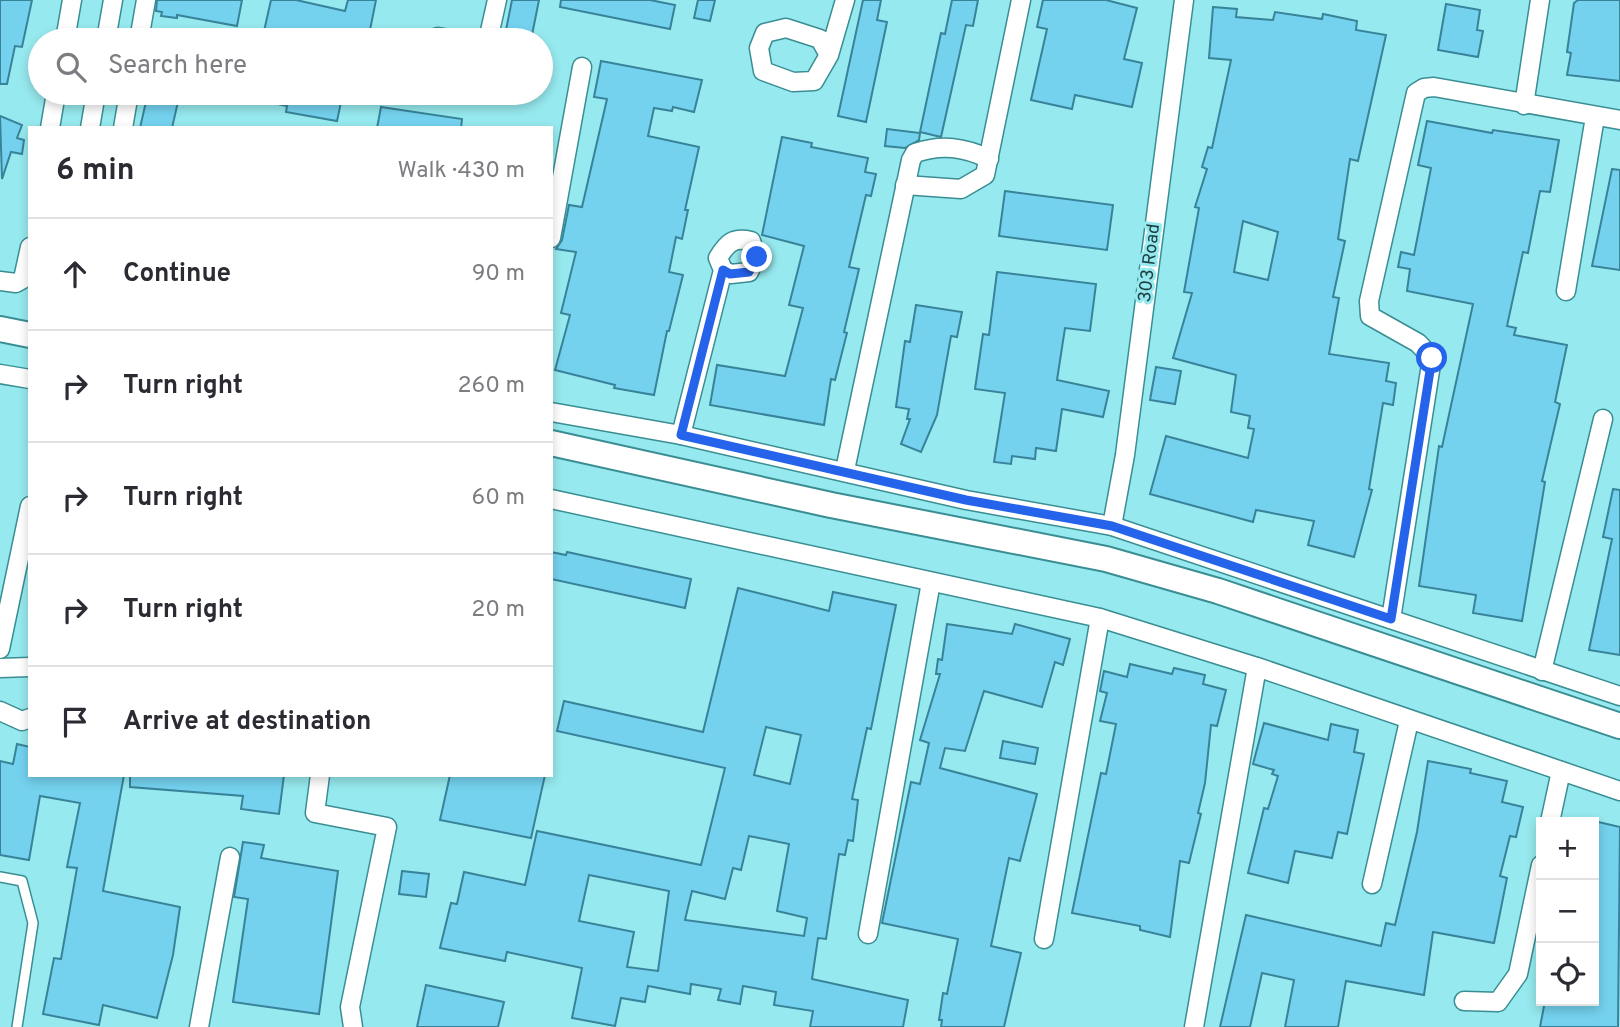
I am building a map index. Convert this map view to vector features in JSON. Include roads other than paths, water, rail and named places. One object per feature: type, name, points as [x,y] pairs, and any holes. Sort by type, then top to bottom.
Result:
[{"type":"street","points":[[67,28],[72,0]]},
{"type":"street","points":[[108,28],[113,0]]},
{"type":"street","points":[[141,28],[146,0]]},
{"type":"street","points":[[491,28],[497,0]]},
{"type":"street","points":[[829,55],[845,0]]},
{"type":"street","points":[[905,185],[961,189],[985,175],[1021,0]]},
{"type":"street","name":"303 Road","points":[[1112,526],[1127,441],[1184,0]]},
{"type":"street","points":[[1524,105],[1540,0]]},
{"type":"street","points":[[553,227],[582,67]]},
{"type":"street","points":[[1391,619],[1432,358],[1418,343],[1370,316],[1369,301],[1416,93],[1424,88],[1434,87],[1620,120]]},
{"type":"street","points":[[50,126],[54,105]]},
{"type":"street","points":[[90,126],[94,105]]},
{"type":"street","points":[[123,126],[127,105]]},
{"type":"street","points":[[1566,291],[1595,117]]},
{"type":"street","points":[[845,470],[907,168],[915,153],[930,148],[968,149],[989,159]]},
{"type":"street","points":[[0,281],[16,284],[23,278],[28,256]]},
{"type":"street","points":[[681,435],[723,270]]},
{"type":"street","points":[[0,329],[28,335]]},
{"type":"street","points":[[0,374],[28,379]]},
{"type":"street","points":[[553,412],[681,435],[845,470],[966,500],[1112,526],[1620,696]]},
{"type":"street","points":[[1542,671],[1603,419]]},
{"type":"street","points":[[553,443],[831,505],[1106,559],[1218,591],[1620,726]]},
{"type":"street","points":[[553,499],[1100,618],[1257,667],[1620,792]]},
{"type":"street","points":[[0,649],[28,516]]},
{"type":"street","points":[[868,933],[931,582]]},
{"type":"street","points":[[1044,939],[1100,618]]},
{"type":"street","points":[[0,668],[28,667]]},
{"type":"street","points":[[1194,1027],[1257,667]]},
{"type":"street","points":[[0,711],[22,721],[28,719]]},
{"type":"street","points":[[1372,884],[1409,721]]},
{"type":"street","points":[[1551,817],[1561,771]]},
{"type":"street","points":[[320,777],[314,813],[387,827],[350,1007],[353,1027]]},
{"type":"street","points":[[199,1027],[230,857]]},
{"type":"street","points":[[1464,1001],[1498,1002],[1518,974],[1538,880]]},
{"type":"lane","points":[[0,877],[22,881],[33,923],[17,1027]]}]
